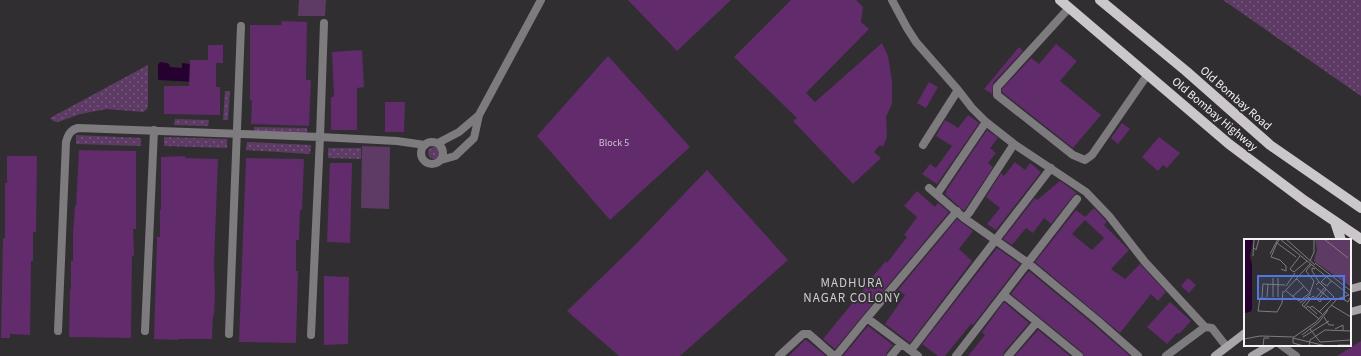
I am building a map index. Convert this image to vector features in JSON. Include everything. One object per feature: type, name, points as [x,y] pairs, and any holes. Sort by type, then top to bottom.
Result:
[{"type":"main road","name":"Old Bombay Highway","points":[[1060,0],[1229,144],[1299,197],[1361,239]]},
{"type":"main road","name":"Old Bombay Road","points":[[1100,0],[1186,71],[1270,145],[1361,208]]},
{"type":"main road","points":[[1335,222],[1341,239]]},
{"type":"main road","points":[[1351,289],[1361,286]]},
{"type":"main road","points":[[1351,312],[1361,309]]},
{"type":"main road","points":[[1215,356],[1226,346],[1244,334]]},
{"type":"main road","points":[[1252,356],[1269,346]]},
{"type":"street","points":[[441,160],[444,153],[441,146],[438,144],[431,142],[425,145],[421,151],[425,161],[435,164],[441,160],[455,156],[472,142],[476,135],[479,115],[541,0]]},
{"type":"street","points":[[892,0],[916,42],[972,108],[986,122],[1014,144],[1086,192],[1109,216],[1145,262],[1205,327],[1212,328],[1226,346]]},
{"type":"street","points":[[1069,8],[997,87],[997,95],[1073,155],[1085,160],[1092,154],[1148,74]]},
{"type":"street","points":[[311,335],[324,23]]},
{"type":"street","points":[[229,334],[241,26]]},
{"type":"street","points":[[923,145],[958,90]]},
{"type":"street","points":[[438,144],[459,132],[479,115]]},
{"type":"street","points":[[937,194],[986,122]]},
{"type":"street","points":[[58,332],[66,142],[72,130],[78,128],[236,133],[397,141],[425,145]]},
{"type":"street","points":[[145,332],[154,130]]},
{"type":"street","points":[[964,218],[1014,144]]},
{"type":"street","points":[[911,350],[1051,168]]},
{"type":"street","points":[[929,188],[964,218],[1028,263],[1138,356]]},
{"type":"street","points":[[956,356],[1077,199]]},
{"type":"street","points":[[779,356],[803,334],[809,334],[835,356],[957,211]]},
{"type":"street","points":[[1004,295],[1079,356]]},
{"type":"street","points":[[867,318],[918,356]]},
{"type":"street","points":[[1009,356],[1037,322]]},
{"type":"street","points":[[1166,356],[1205,327]]},
{"type":"street","points":[[891,356],[902,344]]},
{"type":"street","points":[[1282,346],[1291,355]]},
{"type":"shaded area","points":[[299,0],[326,0],[325,16],[298,16]]},
{"type":"shaded area","points":[[1223,0],[1361,0],[1361,96]]},
{"type":"shaded area","points":[[160,62],[169,64],[170,67],[182,68],[182,63],[190,64],[190,71],[196,82],[159,80],[158,65]]},
{"type":"shaded area","points":[[148,65],[148,106],[143,112],[107,109],[80,114],[58,122],[53,121],[50,118]]},
{"type":"shaded area","points":[[225,91],[230,91],[228,120],[223,120]]},
{"type":"shaded area","points":[[175,119],[209,120],[208,126],[174,125]]},
{"type":"shaded area","points":[[254,127],[307,128],[307,133],[254,132]]},
{"type":"shaded area","points":[[76,135],[141,138],[141,146],[76,144]]},
{"type":"shaded area","points":[[164,137],[227,139],[227,148],[164,146]]},
{"type":"shaded area","points":[[247,142],[311,145],[310,154],[246,150]]},
{"type":"shaded area","points":[[362,146],[390,147],[389,209],[361,208]]},
{"type":"shaded area","points":[[436,147],[439,148],[439,158],[432,159],[429,158],[428,151],[429,148]]},
{"type":"shaded area","points":[[328,148],[361,148],[361,159],[328,158]]},
{"type":"building","points":[[628,0],[731,0],[677,51]]},
{"type":"building","points":[[791,0],[856,0],[863,7],[861,22],[869,29],[806,93],[815,102],[882,43],[888,56],[892,81],[892,104],[886,117],[887,137],[883,147],[880,145],[874,152],[881,158],[853,184],[793,121],[797,118],[734,57]]},
{"type":"building","points":[[282,21],[307,22],[306,80],[311,80],[309,126],[251,124],[252,100],[250,100],[250,25],[281,25]]},
{"type":"building","points":[[1056,44],[1077,61],[1060,81],[1101,115],[1073,148],[1002,92],[1002,89],[1031,58],[1039,64]]},
{"type":"building","points":[[208,45],[223,45],[223,63],[216,63],[216,87],[220,87],[220,115],[164,114],[164,86],[189,86],[190,60],[208,60]]},
{"type":"building","points":[[1019,47],[1023,51],[993,83],[992,94],[984,89]]},
{"type":"building","points":[[362,50],[364,87],[357,88],[357,130],[331,130],[331,97],[334,97],[332,52]]},
{"type":"building","points":[[608,56],[690,147],[610,220],[537,136]]},
{"type":"building","points":[[929,82],[938,87],[926,108],[917,103]]},
{"type":"building","points":[[385,102],[405,102],[404,132],[385,132]]},
{"type":"building","points":[[968,115],[979,123],[937,184],[922,174],[930,164],[936,168],[952,146],[936,136],[945,120],[958,128]]},
{"type":"building","points":[[1122,123],[1130,129],[1118,144],[1111,138]]},
{"type":"building","points":[[987,130],[998,138],[990,148],[996,153],[988,163],[993,167],[964,211],[945,194]]},
{"type":"building","points":[[1159,137],[1180,153],[1167,168],[1163,165],[1158,171],[1142,157]]},
{"type":"building","points":[[79,150],[136,151],[136,229],[133,229],[134,256],[132,256],[131,338],[69,337],[71,261],[73,261],[73,233]]},
{"type":"building","points":[[7,156],[37,156],[36,232],[33,232],[33,261],[31,261],[30,335],[10,334],[10,338],[1,338],[3,238],[5,238],[5,183],[7,183]]},
{"type":"building","points":[[185,156],[185,158],[218,159],[214,264],[215,292],[212,339],[154,339],[157,237],[160,237],[161,157]]},
{"type":"building","points":[[246,158],[304,159],[302,210],[300,210],[299,240],[296,240],[296,271],[298,271],[296,343],[239,342]]},
{"type":"building","points":[[1015,162],[1025,170],[1030,163],[1041,172],[996,230],[987,224],[1000,208],[986,197],[1001,173],[1004,176]]},
{"type":"building","points":[[330,163],[352,163],[350,243],[327,242]]},
{"type":"building","points":[[707,170],[788,260],[680,356],[619,356],[567,311],[636,244]]},
{"type":"building","points":[[1060,181],[1077,193],[1051,224],[1044,218],[1033,233],[1026,228],[1012,245],[1003,239],[1035,198],[1037,200]]},
{"type":"building","points":[[917,191],[935,207],[938,203],[949,212],[835,349],[823,339],[864,289],[863,288],[886,261],[887,263],[907,237],[904,235],[917,217],[904,206]]},
{"type":"building","points":[[1094,208],[1107,222],[1104,225],[1129,250],[1111,269],[1125,279],[1140,264],[1166,292],[1158,301],[1151,294],[1120,333],[1035,262],[1076,210],[1085,217]],"holes":[[[1085,220],[1104,238],[1092,250],[1072,234]]]},
{"type":"building","points":[[957,219],[973,231],[959,249],[972,261],[910,343],[885,324],[905,295],[898,290]]},
{"type":"building","points":[[997,248],[1020,264],[973,325],[971,324],[945,356],[938,356],[922,344]]},
{"type":"building","points":[[1029,271],[1130,356],[1084,356],[1082,352],[1011,294]]},
{"type":"building","points":[[324,276],[349,277],[348,344],[324,345]]},
{"type":"building","points":[[1188,278],[1196,285],[1189,293],[1181,286]]},
{"type":"building","points":[[1004,302],[1029,323],[1004,352],[1003,356],[968,356],[985,335],[982,332]]},
{"type":"building","points":[[1170,302],[1191,321],[1167,344],[1147,327]]},
{"type":"building","points":[[868,326],[893,345],[887,352],[886,356],[843,356]]},
{"type":"building","points":[[1038,330],[1070,356],[1015,356]]},
{"type":"building","points":[[806,340],[826,356],[789,356]]},
{"type":"building","points":[[1361,341],[1361,356],[1337,356]]},
{"type":"district","name":"MADHURA NAGAR COLONY","points":[[852,290]]}]
